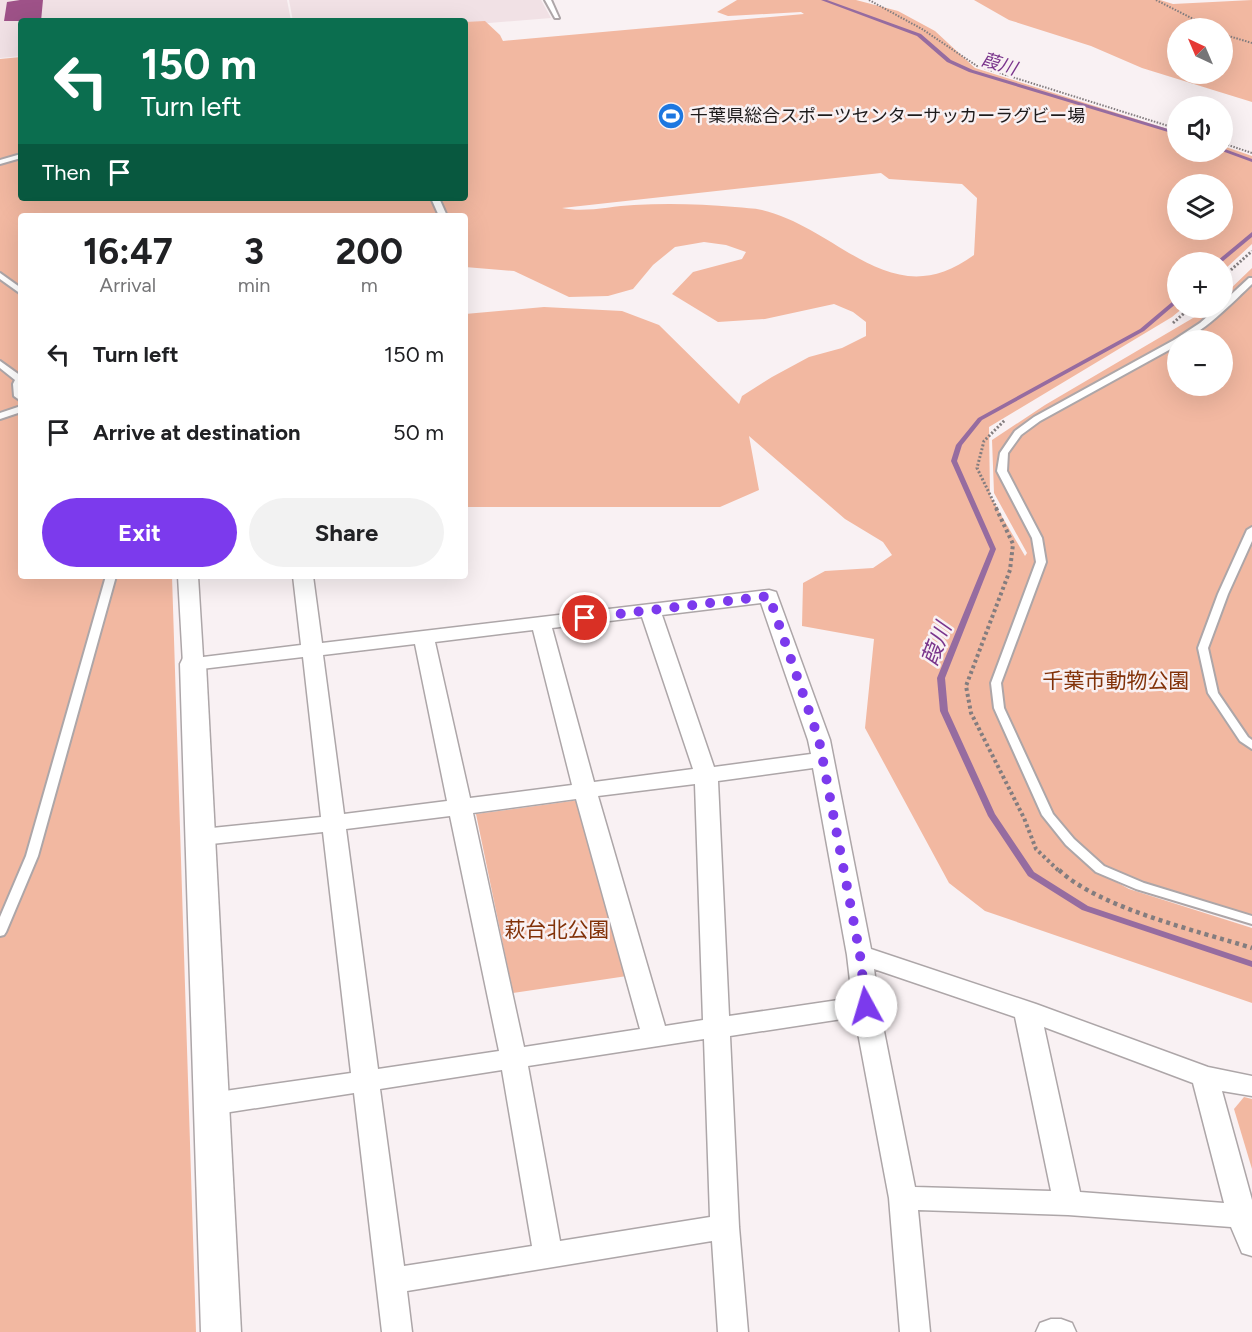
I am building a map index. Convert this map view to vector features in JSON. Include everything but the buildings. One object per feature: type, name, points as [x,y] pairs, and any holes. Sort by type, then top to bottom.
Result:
[{"type":"street","points":[[188,579],[202,837],[221,1332]]},
{"type":"street","points":[[303,579],[397,1332]]},
{"type":"street","points":[[193,664],[769,596],[819,740],[823,760],[860,955],[866,1006],[903,1198],[915,1332]]},
{"type":"street","points":[[650,610],[706,775],[725,1227],[733,1332]]},
{"type":"street","points":[[541,623],[585,790],[655,1036]]},
{"type":"street","points":[[424,638],[514,1060],[548,1256]]},
{"type":"street","points":[[202,837],[335,823],[823,760]]},
{"type":"street","points":[[860,955],[1027,1011],[1205,1077],[1252,1086]]},
{"type":"street","points":[[211,1104],[866,1006]]},
{"type":"street","points":[[1027,1011],[1068,1203]]},
{"type":"street","points":[[1205,1077],[1242,1216],[1252,1244]]},
{"type":"street","points":[[903,1198],[1068,1203],[1242,1216]]},
{"type":"street","points":[[391,1281],[725,1227]]},
{"type":"street","points":[[1051,1332],[1061,1332]]},
{"type":"lane","points":[[548,0],[557,17]]},
{"type":"lane","points":[[0,162],[18,157]]},
{"type":"lane","points":[[0,275],[18,290]]},
{"type":"lane","points":[[1194,330],[1252,280]]},
{"type":"lane","points":[[1167,347],[1037,419],[1018,433],[1004,453],[1002,471],[1037,538],[1041,562],[996,683],[999,708],[1048,815],[1070,843],[1100,869],[1140,886],[1252,920]]},
{"type":"lane","points":[[0,364],[18,378]]},
{"type":"lane","points":[[0,416],[18,410]]},
{"type":"lane","points":[[1252,530],[1223,594],[1203,648],[1213,693],[1244,739],[1252,745]]},
{"type":"lane","points":[[0,932],[32,856],[110,579]]},
{"type":"path","points":[[869,0],[922,29],[977,66],[1167,126]]},
{"type":"path","points":[[1156,0],[1191,18]]},
{"type":"path","points":[[1233,37],[1252,43]]},
{"type":"path","points":[[1233,147],[1252,153]]},
{"type":"path","points":[[1233,268],[1252,251]]},
{"type":"path","points":[[1168,328],[1179,318]]},
{"type":"path","points":[[1012,416],[1002,422],[984,441],[977,468],[1013,544],[1010,570],[966,686],[971,713],[1024,818],[1036,849],[1068,879],[1123,907],[1252,948]]},
{"type":"shaded area","points":[[0,0],[287,0],[290,18],[18,18],[18,56],[0,58]]},
{"type":"shaded area","points":[[289,0],[541,0],[551,18],[468,25],[468,18],[292,18]]},
{"type":"green space","name":"千葉市動物公園","points":[[737,0],[856,0],[898,11],[935,31],[975,68],[1167,129],[1167,162],[1233,162],[1233,149],[1252,156],[1252,244],[1233,262],[1233,252],[1167,252],[1167,318],[1170,318],[989,427],[990,496],[1025,556],[1027,553],[994,493],[992,440],[1045,405],[1167,333],[1167,396],[1233,396],[1233,330],[1173,330],[1193,318],[1233,318],[1233,286],[1252,268],[1252,924],[1109,878],[1129,889],[1252,928],[1252,1003],[985,911],[949,883],[865,728],[874,639],[802,626],[803,583],[825,571],[873,568],[892,555],[883,542],[845,519],[749,436],[759,490],[720,507],[468,507],[468,314],[544,307],[622,311],[659,325],[739,404],[742,396],[809,357],[842,348],[866,336],[866,322],[853,312],[834,304],[765,319],[718,322],[672,294],[693,272],[742,259],[746,252],[726,245],[704,242],[675,247],[653,265],[633,289],[608,296],[569,297],[514,271],[468,267],[468,213],[18,213],[18,579],[172,579],[196,1332],[0,1332],[0,59],[18,57],[18,201],[468,201],[468,22],[485,21],[503,41],[804,14],[801,12],[728,16],[717,12]],"holes":[[[881,173],[889,179],[962,184],[977,198],[974,255],[944,271],[917,276],[891,273],[790,220],[759,209],[672,204],[589,210],[562,208]]]},
{"type":"green space","points":[[974,0],[1160,0],[1173,4],[1252,0],[1252,102],[1194,84],[1233,84],[1233,18],[1167,18],[1167,76],[1142,68],[1091,46],[1009,20]]},
{"type":"green space","name":"萩台北公園","points":[[579,800],[627,976],[513,993],[476,814]]},
{"type":"green space","points":[[1244,1097],[1252,1099],[1252,1169],[1234,1109]]},
{"type":"waterway","name":"葭川","points":[[823,0],[919,35],[949,61],[971,71],[1167,131]]},
{"type":"waterway","name":"葭川","points":[[1233,153],[1252,161]]},
{"type":"waterway","name":"葭川","points":[[1231,252],[1252,234]]},
{"type":"waterway","name":"葭川","points":[[1167,308],[1142,330],[980,419],[959,445],[954,461],[993,549],[941,678],[944,711],[991,814],[1031,874],[1085,908],[1252,964]]},
{"type":"place","name":"千葉県総合スポーツセンターサッカーラグビー場","points":[[671,116]]},
{"type":"route","points":[[585,618],[769,596],[819,740],[860,955],[866,1006]]}]
